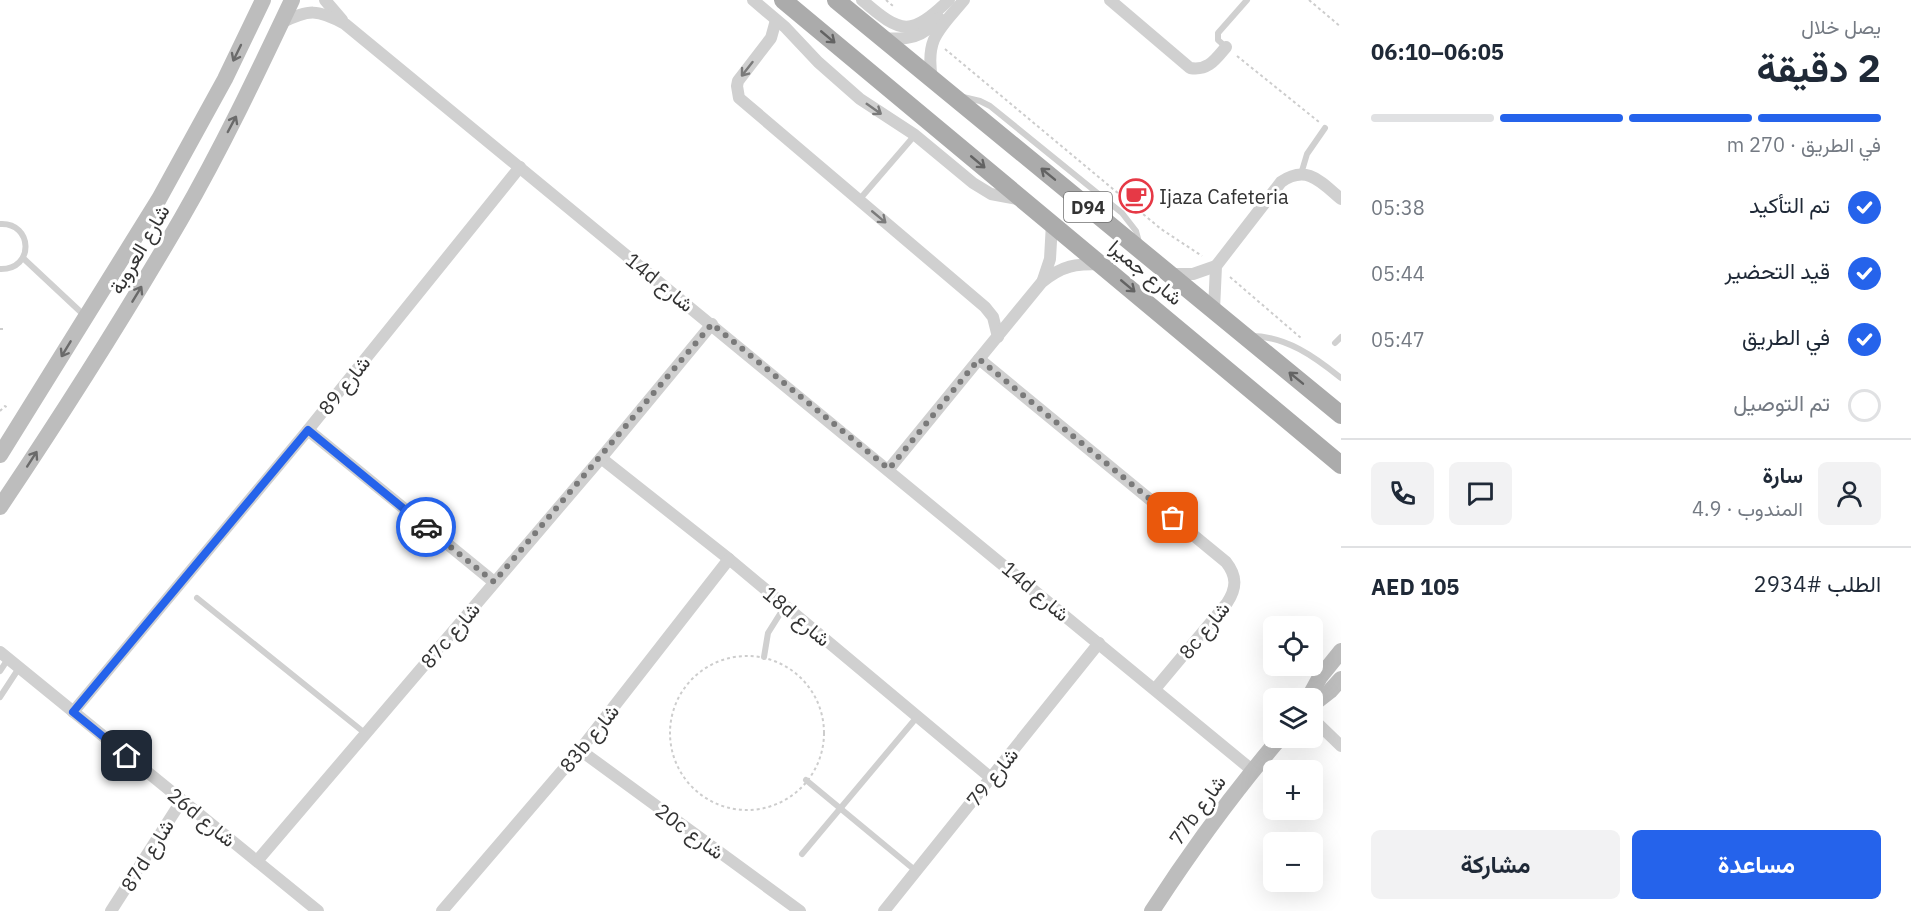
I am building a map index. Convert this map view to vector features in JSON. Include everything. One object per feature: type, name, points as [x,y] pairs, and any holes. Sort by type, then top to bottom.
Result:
[{"type":"main road","name":"شارع العروبة","points":[[0,455],[159,200],[225,79],[263,0]]},
{"type":"main road","name":"شارع العروبة","points":[[0,507],[117,327],[182,217],[243,105],[292,0]]},
{"type":"main road","name":"شارع جميرا","points":[[783,0],[1341,465]]},
{"type":"main road","name":"شارع جميرا","points":[[836,0],[1341,415]]},
{"type":"main road","points":[[1314,688],[1341,651]]},
{"type":"main road","points":[[1323,696],[1341,679]]},
{"type":"main road","name":"77b شارع","points":[[1152,911],[1212,824],[1271,748]]},
{"type":"street","name":"14d شارع","points":[[325,0],[345,24],[889,469],[1252,770]]},
{"type":"street","points":[[753,0],[860,99],[915,135],[982,189],[1001,197],[1024,200]]},
{"type":"street","points":[[862,0],[890,22],[908,26],[925,22],[951,0]]},
{"type":"street","points":[[882,38],[905,39],[919,35],[932,27],[951,0]]},
{"type":"street","points":[[932,79],[930,48],[937,33],[964,0]]},
{"type":"street","points":[[1110,0],[1190,68],[1204,68],[1211,65],[1226,47]]},
{"type":"street","name":"14d شارع","points":[[281,23],[300,13],[313,11],[326,14],[345,24]]},
{"type":"street","points":[[776,20],[771,38],[738,81],[739,98],[985,307],[993,317],[998,337]]},
{"type":"street","name":"شارع 89","points":[[73,712],[308,430],[520,167]]},
{"type":"street","points":[[1170,274],[1193,274],[1216,266],[1281,182],[1290,176],[1301,174],[1311,176],[1341,198]]},
{"type":"street","points":[[1042,282],[1050,259],[1052,223]]},
{"type":"street","points":[[889,469],[1042,282],[1063,268],[1102,264]]},
{"type":"street","points":[[1214,310],[1216,266]]},
{"type":"street","name":"87c شارع","points":[[257,861],[601,458],[712,324]]},
{"type":"street","name":"8c شارع","points":[[979,359],[1226,562],[1233,571],[1236,582],[1234,593],[1155,689]]},
{"type":"street","points":[[308,430],[494,582]]},
{"type":"street","name":"18d شارع","points":[[601,458],[729,559],[991,778]]},
{"type":"street","name":"83b شارع","points":[[442,911],[580,750],[729,559]]},
{"type":"street","name":"شارع 79","points":[[884,911],[1099,643]]},
{"type":"street","name":"26d شارع","points":[[3,654],[318,911]]},
{"type":"street","points":[[1323,729],[1341,746]]},
{"type":"street","name":"20c شارع","points":[[580,750],[800,911]]},
{"type":"street","name":"87d شارع","points":[[111,911],[182,800]]},
{"type":"lane","points":[[1226,47],[1217,36],[1246,0]]},
{"type":"lane","points":[[1301,174],[1307,154],[1325,128]]},
{"type":"lane","points":[[858,200],[915,135]]},
{"type":"lane","points":[[0,224],[11,225],[23,235],[26,250],[23,258],[13,267],[0,269]]},
{"type":"lane","points":[[23,258],[86,316]]},
{"type":"lane","points":[[1246,337],[1277,339],[1291,344],[1341,378]]},
{"type":"lane","points":[[1335,343],[1341,337]]},
{"type":"lane","points":[[197,598],[366,734]]},
{"type":"lane","points":[[764,657],[771,626],[785,606]]},
{"type":"lane","points":[[0,670],[3,654]]},
{"type":"lane","points":[[0,697],[19,668]]},
{"type":"lane","points":[[802,854],[917,716]]},
{"type":"lane","points":[[806,780],[916,871]]},
{"type":"path","points":[[1309,0],[1341,27]]},
{"type":"path","points":[[937,33],[944,39],[940,45],[1171,237],[1216,266],[1305,341]]},
{"type":"path","points":[[1226,47],[1325,128]]},
{"type":"path","points":[[0,329],[6,329]]},
{"type":"path","points":[[752,655],[780,664],[805,683],[812,690],[825,719],[825,739],[820,756],[806,780],[772,808],[748,813],[736,812],[713,804],[694,790],[686,781],[675,759],[671,741],[670,724],[675,704],[686,685],[703,670],[724,660],[752,655]]},
{"type":"way so far","points":[[426,527],[494,582],[712,324],[889,469],[979,359],[1173,518]]},
{"type":"place","name":"Ijaza Cafeteria","points":[[1136,196]]},
{"type":"route","points":[[127,756],[73,712],[308,430],[426,527]]}]
